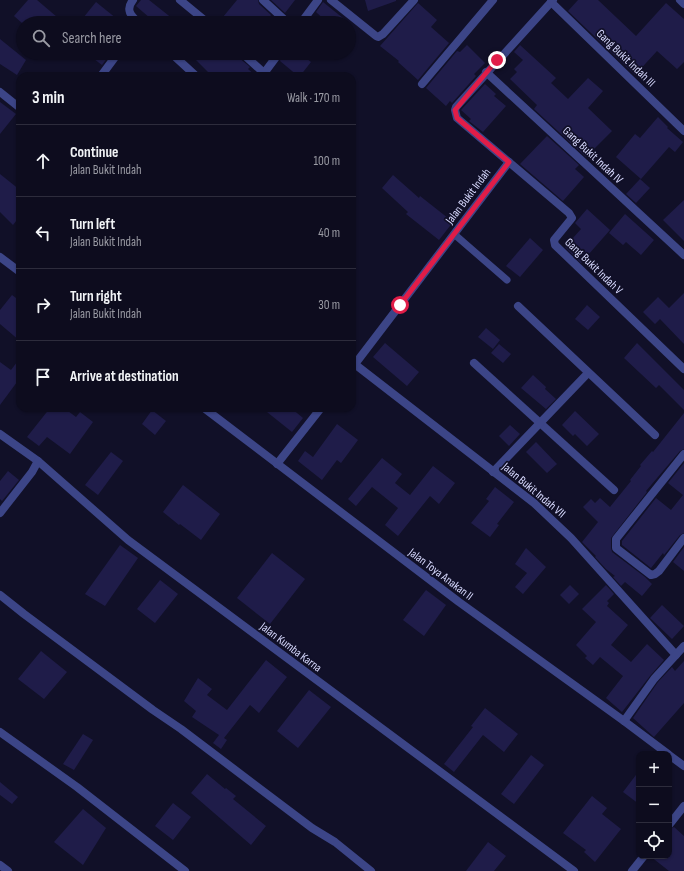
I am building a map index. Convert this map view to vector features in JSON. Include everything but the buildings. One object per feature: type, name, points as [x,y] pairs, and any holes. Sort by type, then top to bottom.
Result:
[{"type":"street","points":[[131,16],[129,11],[133,0]]},
{"type":"street","points":[[180,0],[199,16]]},
{"type":"street","points":[[263,0],[280,16]]},
{"type":"street","points":[[306,16],[318,0]]},
{"type":"street","points":[[331,0],[351,16]]},
{"type":"street","points":[[356,20],[378,37],[383,34],[414,0]]},
{"type":"street","points":[[422,84],[493,0]]},
{"type":"street","points":[[680,0],[684,4]]},
{"type":"street","points":[[509,162],[457,118],[456,107],[486,72],[552,1]]},
{"type":"street","name":"Gang Bukit Indah III","points":[[552,1],[684,131]]},
{"type":"street","points":[[104,72],[113,60]]},
{"type":"street","points":[[179,60],[192,72]]},
{"type":"street","points":[[249,60],[261,72]]},
{"type":"street","points":[[265,72],[274,60]]},
{"type":"street","name":"Gang Bukit Indah IV","points":[[486,72],[684,255]]},
{"type":"street","points":[[0,92],[16,105]]},
{"type":"street","name":"Jalan Bukit Indah","points":[[356,361],[509,162]]},
{"type":"street","name":"Gang Bukit Indah V","points":[[509,162],[571,215],[572,218],[554,240],[555,246],[684,369]]},
{"type":"street","points":[[0,256],[16,269]]},
{"type":"street","points":[[518,306],[655,435]]},
{"type":"street","points":[[474,363],[614,490]]},
{"type":"street","name":"Jalan Bukit Indah VII","points":[[356,367],[534,503],[571,538],[676,655]]},
{"type":"street","points":[[493,472],[588,373]]},
{"type":"street","name":"Jalan Toya Anakan II","points":[[209,412],[459,602],[665,751]]},
{"type":"street","points":[[277,464],[318,412]]},
{"type":"street","name":"Jalan Kumba Karna","points":[[0,434],[38,461],[128,540],[574,871]]},
{"type":"street","points":[[684,454],[616,539],[616,548],[650,575],[659,571],[684,538]]},
{"type":"street","points":[[0,513],[32,472],[38,461]]},
{"type":"street","points":[[0,595],[146,706],[181,729],[312,828],[335,842],[371,871]]},
{"type":"street","points":[[624,721],[654,679],[684,646]]},
{"type":"street","points":[[0,732],[77,787],[185,871]]},
{"type":"street","name":"Jalan Toya Anakan II","points":[[672,756],[684,766]]},
{"type":"street","points":[[670,823],[684,806]]},
{"type":"street","points":[[632,871],[642,859]]},
{"type":"street","points":[[0,865],[8,871]]},
{"type":"lane","points":[[454,234],[507,280]]},
{"type":"route","points":[[400,305],[509,162],[457,118],[455,110],[497,60]]}]
